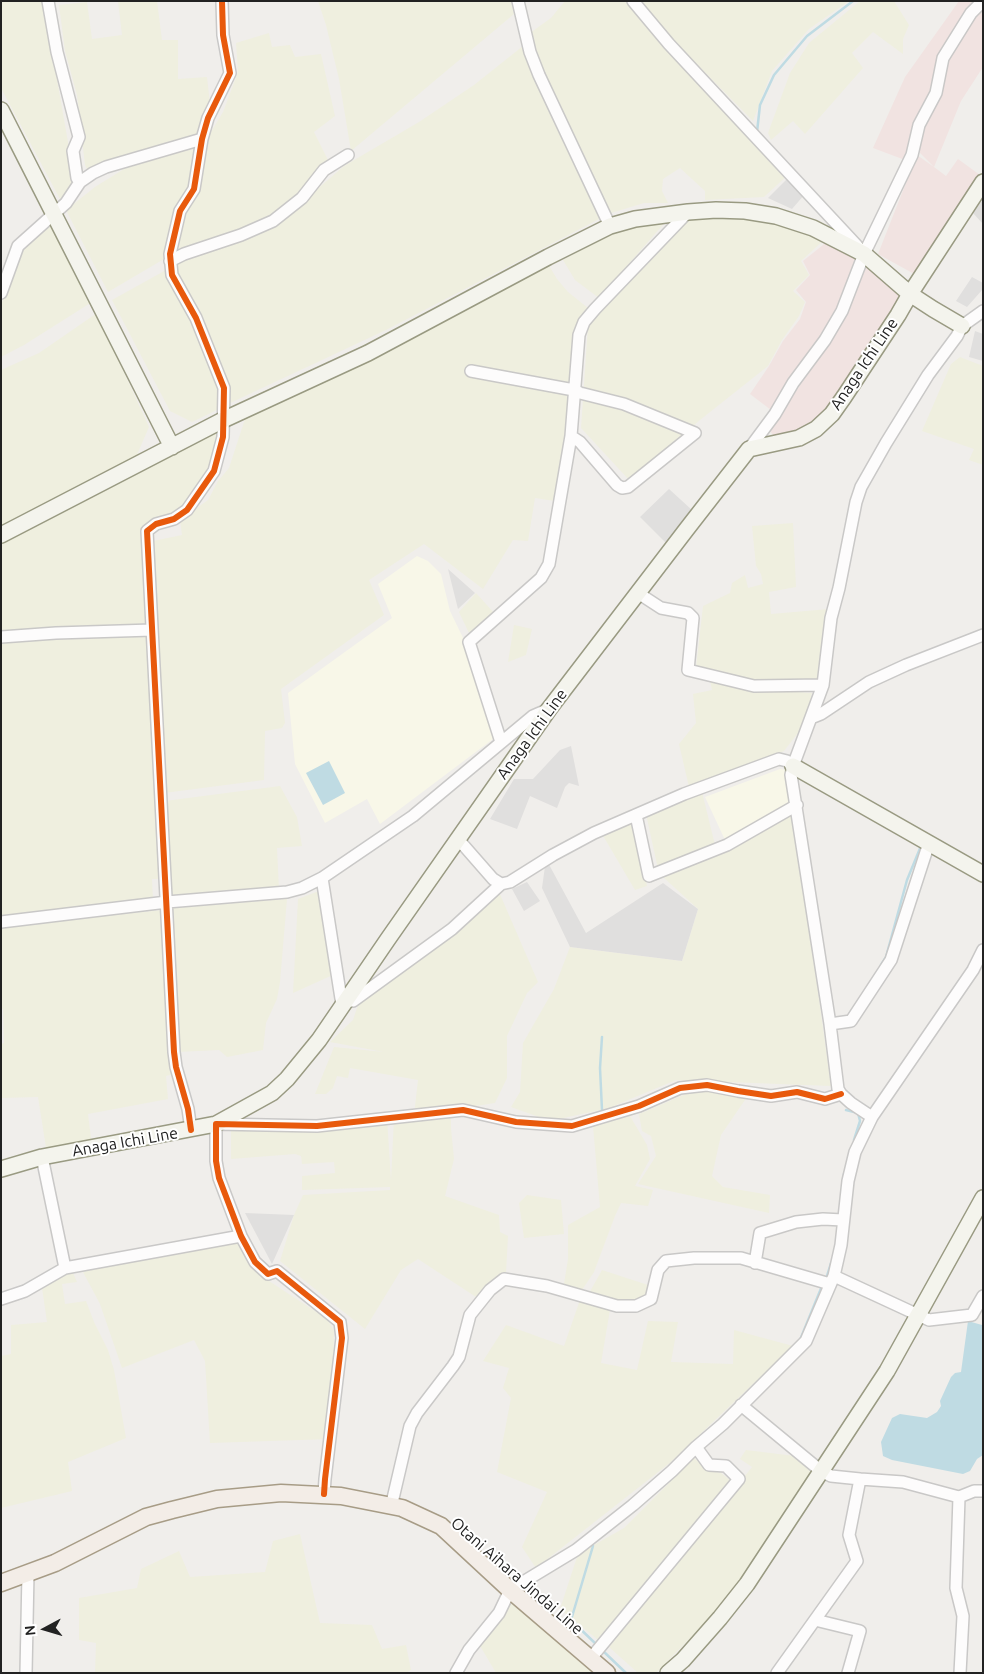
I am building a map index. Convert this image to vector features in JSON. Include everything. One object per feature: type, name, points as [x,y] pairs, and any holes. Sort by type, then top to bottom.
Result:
[{"type":"main road","name":"Otani Aihara Jindai Line","points":[[1,1583],[55,1562],[146,1518],[172,1510],[216,1499],[281,1493],[341,1496],[402,1508],[441,1526],[510,1590],[608,1673]]},
{"type":"street","points":[[48,1],[57,52],[79,137],[73,151],[77,178],[80,182]]},
{"type":"street","points":[[192,1130],[176,1067],[147,531],[156,524],[174,519],[187,510],[214,471],[222,443],[224,388],[196,318],[172,275],[170,254],[180,211],[194,189],[202,139],[208,118],[230,74],[223,35],[222,1]]},
{"type":"street","points":[[518,1],[530,52],[538,75],[610,226]]},
{"type":"street","points":[[633,1],[669,44],[864,254],[910,294],[962,326],[983,322]]},
{"type":"street","points":[[750,449],[775,414],[793,383],[826,340],[842,310],[864,254],[912,155],[919,126],[936,93],[943,58],[971,13],[982,1]]},
{"type":"street","points":[[1,110],[172,447]]},
{"type":"street","points":[[1,293],[18,246],[66,203],[80,182],[106,167],[202,139]]},
{"type":"street","points":[[170,261],[273,221],[302,198],[324,170],[348,155]]},
{"type":"street","name":"Anaga Ichi Line","points":[[1,1169],[42,1157],[216,1124],[272,1093],[287,1078],[319,1040],[549,709],[750,449],[799,438],[816,429],[832,414],[983,182]]},
{"type":"street","points":[[1,534],[224,420],[368,353],[610,226],[635,219],[688,212],[716,210],[745,211],[776,216],[813,228],[864,254]]},
{"type":"street","points":[[502,742],[469,642],[541,578],[550,564],[571,436],[579,335],[584,322],[594,309],[688,212]]},
{"type":"street","points":[[872,1117],[851,1104],[838,1089],[830,1024],[791,775],[792,766],[823,685],[831,618],[839,588],[856,502],[862,487],[919,389],[957,336],[962,326],[983,310]]},
{"type":"street","points":[[471,370],[574,390],[624,404],[695,433],[628,487],[622,488],[617,485],[580,442],[571,436]]},
{"type":"street","points":[[638,593],[661,608],[688,613],[692,618],[688,670],[754,686],[823,685]]},
{"type":"street","points":[[1,637],[152,630]]},
{"type":"street","points":[[811,718],[821,714],[869,682],[906,665],[983,635]]},
{"type":"street","points":[[1,922],[167,902],[287,892],[302,888],[322,878],[413,816],[532,716],[549,709]]},
{"type":"street","points":[[322,878],[344,1003],[354,1001],[452,929],[500,884],[510,882],[553,855],[594,833],[684,794],[779,759],[787,761],[792,766],[983,874]]},
{"type":"street","points":[[636,815],[649,876],[726,845],[797,805]]},
{"type":"street","points":[[458,839],[493,879],[500,884]]},
{"type":"street","points":[[830,1024],[851,1021],[891,960],[929,843]]},
{"type":"street","points":[[456,1673],[469,1650],[499,1613],[510,1590],[576,1550],[672,1472],[806,1341],[832,1280],[841,1245],[848,1180],[855,1152],[872,1117],[973,970],[983,950]]},
{"type":"street","points":[[324,1494],[342,1338],[340,1322],[277,1271],[268,1274],[255,1262],[241,1236],[219,1178],[216,1161],[216,1124],[317,1126],[463,1110],[516,1122],[572,1126],[640,1106],[680,1088],[707,1085],[738,1092],[771,1096],[797,1092],[825,1099],[841,1094]]},
{"type":"street","points":[[42,1157],[65,1268]]},
{"type":"street","points":[[668,1673],[683,1660],[747,1584],[887,1371],[983,1198]]},
{"type":"street","points":[[755,1263],[760,1233],[796,1222],[823,1219],[843,1220]]},
{"type":"street","points":[[1,1299],[25,1291],[65,1268],[241,1236]]},
{"type":"street","points":[[391,1507],[410,1426],[458,1357],[470,1314],[490,1290],[504,1280],[547,1286],[616,1306],[636,1306],[651,1299],[658,1270],[666,1261],[694,1258],[741,1258],[755,1263],[832,1280],[929,1320],[972,1315],[983,1296]]},
{"type":"street","points":[[741,1406],[821,1471],[831,1476],[903,1482],[959,1497],[974,1491],[983,1491]]},
{"type":"street","points":[[590,1658],[740,1479],[726,1466],[709,1465],[696,1447]]},
{"type":"street","points":[[777,1673],[856,1561],[849,1535],[860,1479]]},
{"type":"street","points":[[959,1497],[956,1588],[963,1616],[960,1673]]},
{"type":"street","points":[[26,1673],[28,1573]]},
{"type":"street","points":[[815,1620],[860,1631],[848,1673]]},
{"type":"shaded area","points":[[959,1],[978,1],[945,53],[905,160],[873,148],[905,77]]},
{"type":"shaded area","points":[[983,9],[983,67],[961,101],[934,167],[917,150],[954,43]]},
{"type":"shaded area","points":[[917,155],[946,176],[958,159],[980,175],[916,275],[878,254]]},
{"type":"shaded area","points":[[788,178],[805,194],[792,209],[768,198]]},
{"type":"shaded area","points":[[983,200],[983,224],[972,212]]},
{"type":"shaded area","points":[[828,241],[859,259],[840,309],[771,410],[750,394],[783,341],[800,319],[806,302],[796,290],[810,275],[803,261]]},
{"type":"shaded area","points":[[867,264],[904,295],[824,414],[802,431],[776,439],[770,431],[830,339]]},
{"type":"shaded area","points":[[972,277],[983,283],[983,289],[967,307],[956,301]]},
{"type":"shaded area","points":[[975,331],[983,334],[983,361],[969,357]]},
{"type":"shaded area","points":[[669,489],[692,510],[667,544],[640,517]]},
{"type":"shaded area","points":[[417,556],[428,561],[441,574],[450,611],[467,646],[497,736],[380,824],[367,799],[325,823],[295,764],[288,693],[392,618],[378,584]]},
{"type":"shaded area","points":[[448,569],[475,593],[458,609]]},
{"type":"shaded area","points":[[571,746],[579,786],[569,783],[565,787],[557,808],[530,796],[517,829],[490,819],[514,779],[533,779],[560,750]]},
{"type":"shaded area","points":[[780,769],[786,770],[791,803],[725,840],[705,797]]},
{"type":"shaded area","points":[[546,859],[586,933],[663,883],[698,909],[682,961],[570,947],[542,888]]},
{"type":"shaded area","points":[[527,882],[540,901],[524,911],[512,889]]},
{"type":"shaded area","points":[[245,1213],[294,1215],[272,1264]]},
{"type":"green space","points":[[1,1],[46,1],[48,28],[75,182],[60,199],[1,88]]},
{"type":"green space","points":[[118,1],[157,1],[162,40],[178,40],[178,79],[207,77],[210,104],[198,135],[88,171],[85,165],[77,95],[65,51],[59,5],[87,2],[92,39],[122,35]]},
{"type":"green space","points":[[318,1],[511,1],[514,14],[351,151],[339,79]]},
{"type":"green space","points":[[565,1],[630,1],[789,174],[764,197],[705,200],[705,191],[680,168],[663,179],[662,191],[668,203],[644,203],[611,213],[539,64],[530,33],[551,18]]},
{"type":"green space","points":[[637,1],[849,1],[809,29],[772,71],[753,121],[654,21]]},
{"type":"green space","points":[[860,1],[894,1],[909,25],[903,39],[903,54],[873,32],[852,53],[863,68],[805,134],[793,121],[771,140],[768,133],[790,73],[809,43]]},
{"type":"green space","points":[[269,33],[272,47],[290,45],[295,57],[321,54],[335,116],[314,132],[329,162],[314,182],[272,217],[174,254],[205,142],[223,112],[238,72],[236,43]]},
{"type":"green space","points":[[523,46],[530,69],[601,218],[386,330],[228,404],[178,283],[174,263],[277,224],[344,166],[419,122],[474,85]]},
{"type":"green space","points":[[195,149],[189,189],[175,210],[164,259],[108,292],[66,210],[95,187],[140,159]]},
{"type":"green space","points":[[727,217],[765,221],[825,239],[801,261],[809,275],[793,291],[805,302],[799,316],[782,340],[768,366],[700,420],[630,481],[581,428],[588,326],[638,270],[689,219]]},
{"type":"green space","points":[[668,219],[599,298],[575,280],[563,260],[623,227]]},
{"type":"green space","points":[[52,223],[92,302],[24,345],[1,357],[1,305],[21,249]]},
{"type":"green space","points":[[548,264],[568,292],[588,308],[581,320],[561,502],[535,498],[528,541],[513,540],[483,589],[424,544],[369,580],[384,615],[281,689],[285,723],[282,728],[265,731],[264,780],[164,793],[153,541],[182,535],[180,520],[208,500],[218,481],[229,468],[245,419],[387,353]]},
{"type":"green space","points":[[166,270],[172,287],[191,316],[218,385],[221,408],[192,422],[170,411],[112,300]]},
{"type":"green space","points":[[97,313],[149,427],[136,457],[1,534],[1,370],[39,353]]},
{"type":"green space","points":[[960,357],[983,366],[983,465],[969,460],[974,449],[922,431],[951,364]]},
{"type":"green space","points":[[221,429],[212,468],[184,508],[143,529],[148,623],[56,633],[1,636],[1,541]]},
{"type":"green space","points":[[793,523],[796,587],[769,592],[771,614],[829,609],[819,682],[754,681],[696,667],[703,606],[730,593],[732,583],[745,575],[748,588],[763,584],[761,574],[756,566],[752,526]]},
{"type":"green space","points":[[476,593],[495,614],[469,633],[459,612]]},
{"type":"green space","points":[[514,625],[532,629],[526,655],[508,662]]},
{"type":"green space","points":[[149,634],[161,879],[152,879],[153,900],[1,919],[1,641]]},
{"type":"green space","points":[[710,680],[745,688],[812,693],[805,724],[784,751],[689,787],[679,744],[696,723],[693,694],[712,690]]},
{"type":"green space","points":[[280,786],[297,817],[302,846],[277,848],[279,890],[170,897],[165,801]]},
{"type":"green space","points":[[702,792],[715,845],[658,869],[646,814]]},
{"type":"green space","points":[[793,810],[831,1086],[676,1080],[609,1108],[550,1121],[511,1107],[520,1092],[523,1043],[554,989],[570,947],[682,961],[698,909],[663,877],[719,855]]},
{"type":"green space","points":[[634,822],[647,886],[635,890],[602,834]]},
{"type":"green space","points":[[319,891],[335,974],[293,993],[298,899]]},
{"type":"green space","points":[[499,892],[538,982],[527,993],[507,1036],[507,1078],[495,1103],[430,1113],[451,1112],[454,1159],[445,1196],[499,1215],[500,1232],[508,1236],[506,1273],[493,1281],[476,1297],[418,1259],[401,1270],[365,1329],[280,1261],[294,1215],[303,1195],[390,1190],[390,1187],[302,1190],[302,1176],[335,1173],[334,1162],[302,1164],[301,1156],[295,1154],[231,1159],[231,1123],[387,1118],[391,1180],[394,1118],[414,1115],[418,1080],[350,1068],[348,1078],[337,1076],[333,1088],[326,1094],[315,1094],[334,1047],[384,1052],[330,1042],[353,1020],[359,1002]]},
{"type":"green space","points":[[287,899],[280,982],[277,999],[266,1023],[263,1050],[227,1057],[219,1050],[178,1052],[172,908]]},
{"type":"green space","points":[[163,910],[173,1074],[166,1076],[168,1099],[88,1114],[92,1146],[47,1154],[38,1097],[1,1098],[1,1044],[4,1043],[3,1009],[1,1009],[1,926]]},
{"type":"green space","points":[[707,1085],[747,1097],[721,1135],[712,1176],[723,1187],[770,1195],[769,1213],[638,1184],[656,1156],[651,1136],[642,1131],[639,1114]]},
{"type":"green space","points":[[630,1116],[647,1145],[650,1159],[635,1186],[653,1190],[648,1206],[621,1203],[594,1272],[580,1293],[563,1290],[568,1259],[568,1225],[600,1207],[593,1126]]},
{"type":"green space","points":[[527,1195],[561,1200],[564,1234],[524,1238],[519,1203]]},
{"type":"green space","points":[[240,1240],[253,1265],[269,1281],[327,1319],[334,1331],[331,1439],[210,1443],[205,1361],[194,1340],[122,1368],[100,1304],[83,1272],[152,1256]]},
{"type":"green space","points":[[602,1270],[648,1285],[646,1301],[633,1306],[588,1295]]},
{"type":"green space","points":[[68,1271],[73,1273],[77,1282],[62,1284],[65,1304],[86,1301],[108,1350],[114,1370],[126,1438],[68,1462],[72,1491],[1,1508],[1,1356],[11,1354],[11,1325],[47,1322],[41,1281]]},
{"type":"green space","points":[[581,1297],[611,1304],[601,1363],[637,1370],[648,1321],[678,1322],[671,1362],[733,1364],[734,1330],[793,1346],[671,1462],[536,1568],[522,1547],[547,1492],[497,1472],[511,1398],[503,1388],[509,1368],[483,1361],[506,1325],[564,1346]]},
{"type":"green space","points":[[746,1450],[819,1459],[740,1587],[656,1673],[638,1673],[609,1647],[752,1467],[740,1459]]},
{"type":"green space","points":[[694,1458],[708,1470],[721,1473],[730,1480],[603,1644],[560,1609],[578,1554],[624,1528]]},
{"type":"green space","points":[[300,1534],[320,1623],[372,1625],[382,1649],[406,1645],[411,1670],[406,1673],[95,1673],[96,1643],[79,1640],[79,1598],[137,1588],[141,1569],[179,1551],[190,1577],[265,1572],[273,1541]]},
{"type":"green space","points":[[515,1599],[602,1673],[496,1673],[479,1644]]},
{"type":"water","points":[[329,761],[345,793],[323,805],[306,773]]},
{"type":"water","points":[[968,1321],[982,1325],[983,1322],[983,1455],[977,1459],[970,1471],[963,1474],[892,1460],[883,1456],[881,1442],[892,1418],[900,1414],[927,1418],[937,1412],[941,1406],[940,1401],[951,1377],[955,1373],[961,1372]]},
{"type":"waterway","points":[[757,132],[760,105],[774,75],[807,36],[853,1]]},
{"type":"waterway","points":[[881,965],[886,957],[907,880],[921,846]]},
{"type":"waterway","points":[[602,1037],[600,1068],[602,1110]]},
{"type":"waterway","points":[[846,1110],[858,1113],[860,1121],[854,1140]]},
{"type":"waterway","points":[[842,1189],[844,1174]]},
{"type":"waterway","points":[[826,1279],[831,1263]]},
{"type":"waterway","points":[[800,1340],[822,1286]]},
{"type":"waterway","points":[[593,1546],[571,1620],[597,1645]]},
{"type":"waterway","points":[[602,1650],[626,1673]]},
{"type":"cycle path","points":[[191,1130],[188,1109],[176,1067],[174,1052],[147,531],[156,524],[174,519],[187,510],[214,471],[223,437],[224,388],[196,318],[172,275],[170,254],[180,211],[194,189],[202,139],[208,118],[230,73],[223,35],[222,1]]},
{"type":"cycle path","points":[[324,1494],[342,1338],[340,1322],[277,1271],[268,1274],[255,1262],[241,1236],[219,1178],[216,1161],[216,1124],[317,1126],[463,1110],[516,1122],[572,1126],[639,1106],[680,1088],[707,1085],[771,1096],[797,1092],[825,1099],[841,1094]]}]
